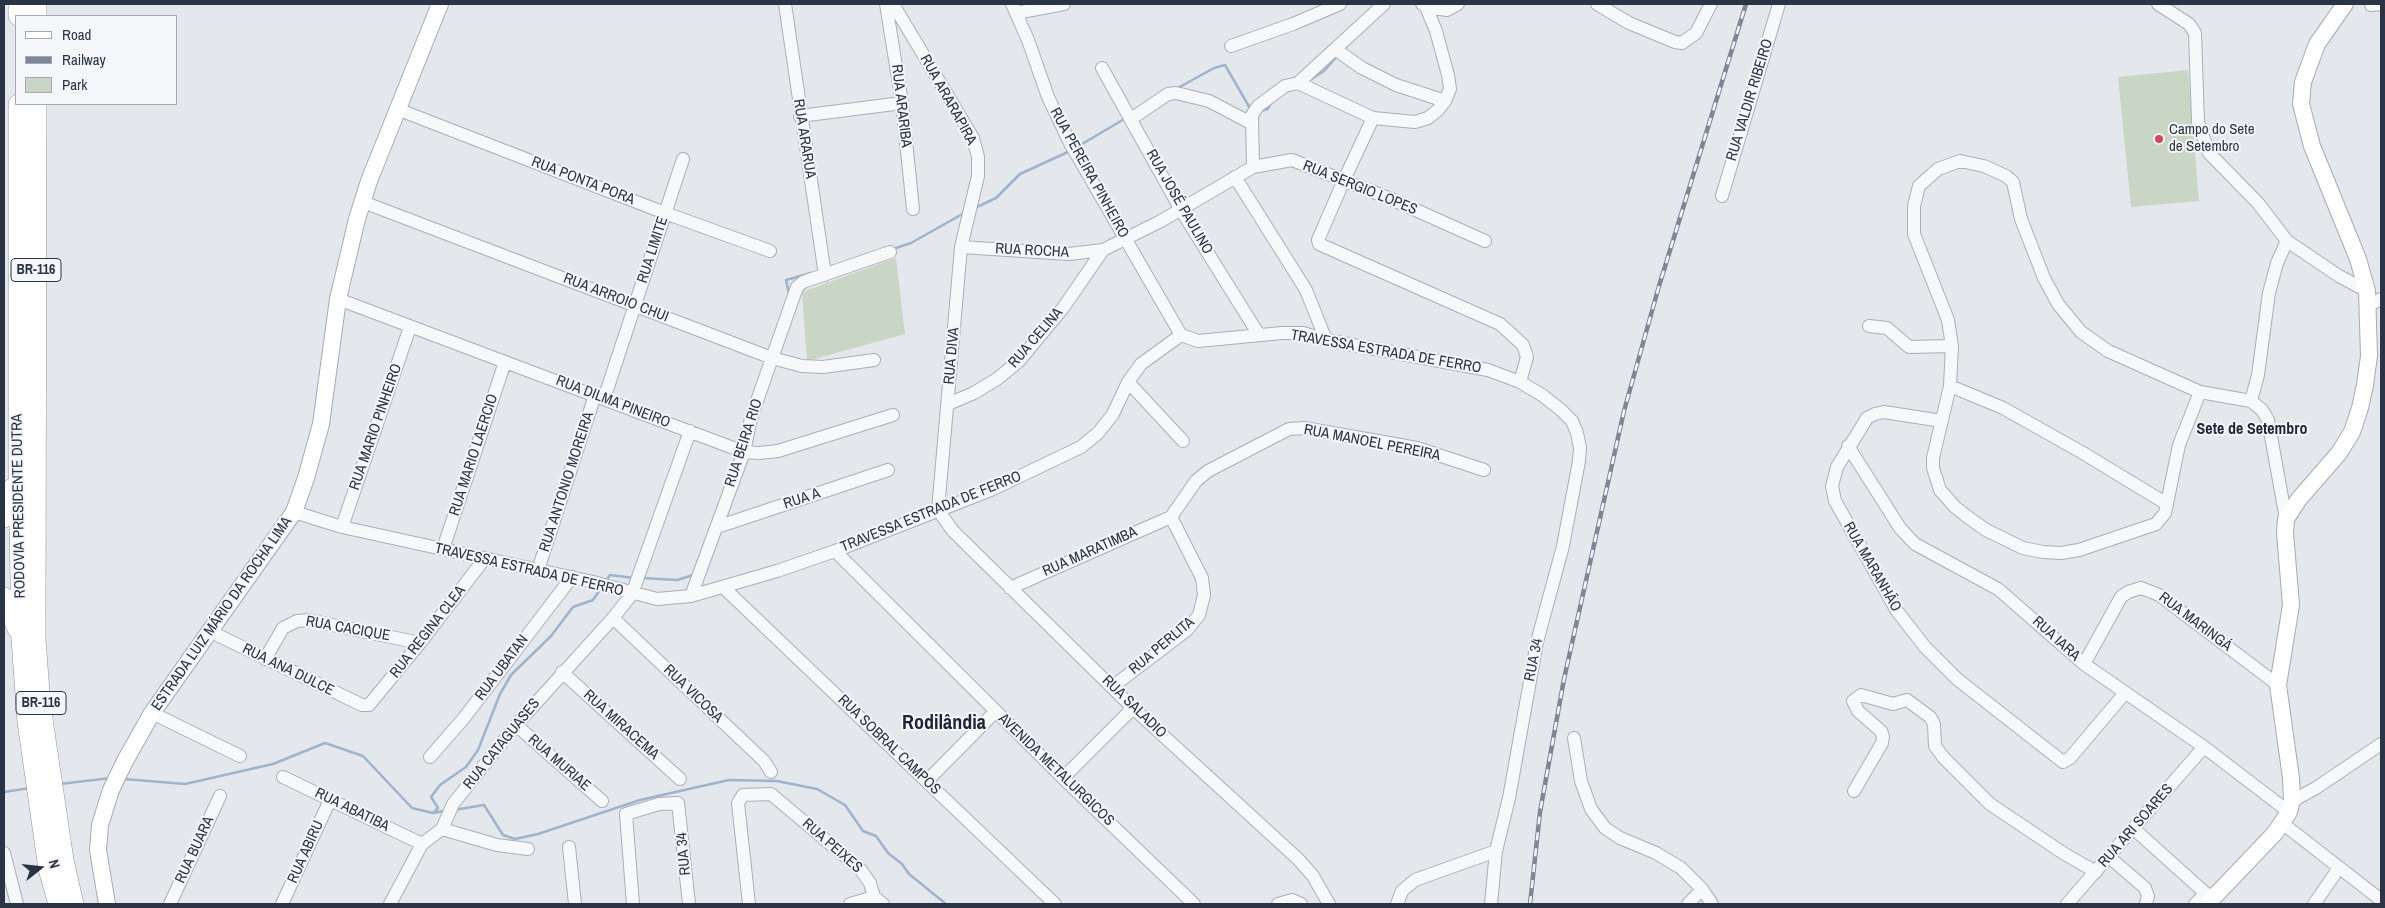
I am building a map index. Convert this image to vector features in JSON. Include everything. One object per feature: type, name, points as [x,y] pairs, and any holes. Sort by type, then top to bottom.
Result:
[{"type":"highway","name":"RODOVIA PRESIDENTE DUTRA","points":[[18,105],[18,465],[28,639],[27,722],[41,765],[56,864],[58,904]]},
{"type":"highway","name":"RODOVIA PRESIDENTE DUTRA","points":[[28,639],[48,564],[49,531],[46,488],[36,436],[37,105]]},
{"type":"highway","points":[[4,518],[18,465]]},
{"type":"highway","points":[[4,598],[28,639]]},
{"type":"highway","name":"RODOVIA PRESIDENTE DUTRA","points":[[56,864],[74,904]]},
{"type":"highway","points":[[48,904],[56,864]]},
{"type":"highway","points":[[56,864],[81,904]]},
{"type":"main road","name":"ESTRADA LUIZ MÁRIO DA ROCHA LIMA","points":[[107,904],[98,850],[100,825],[111,790],[152,713],[294,512],[322,424],[338,299],[363,202],[397,109],[440,4]]},
{"type":"main road","points":[[2209,899],[2288,812],[2291,778],[2278,685],[2291,605],[2284,533],[2286,519],[2299,500],[2339,453],[2352,432],[2360,408],[2369,356],[2372,299],[2358,259],[2312,146],[2301,104],[2304,82],[2317,44],[2345,4]]},
{"type":"street","name":"RUA ARARUA","points":[[785,4],[800,116],[825,275]]},
{"type":"street","name":"RUA ARARIBA","points":[[886,4],[902,102],[913,209]]},
{"type":"street","name":"RUA ARARAPIRA","points":[[893,4],[973,138],[978,157],[978,166],[972,204]]},
{"type":"street","points":[[1014,8],[1064,4]]},
{"type":"street","points":[[1231,46],[1293,24],[1340,4]]},
{"type":"street","points":[[1303,86],[1335,49],[1384,4]]},
{"type":"street","points":[[1424,6],[1447,10],[1458,4]]},
{"type":"street","points":[[1597,4],[1629,23],[1675,42],[1688,41],[1696,33],[1711,4]]},
{"type":"street","name":"RUA VALDIR RIBEIRO","points":[[1722,196],[1779,4]]},
{"type":"street","points":[[2158,4],[2189,24],[2195,34],[2198,122],[2210,153],[2258,203],[2286,241],[2372,299]]},
{"type":"street","points":[[1253,167],[1252,115],[1258,106],[1285,86],[1303,86],[1373,118],[1415,122],[1428,118],[1438,110],[1446,101],[1450,89],[1436,31],[1424,6]]},
{"type":"street","name":"RUA PEREIRA PINHEIRO","points":[[1014,8],[1048,97],[1070,143],[1181,335]]},
{"type":"street","points":[[1335,49],[1362,68],[1396,85],[1446,101]]},
{"type":"street","name":"RUA JOSÉ PAULINO","points":[[1102,68],[1181,210],[1259,335]]},
{"type":"street","points":[[1129,115],[1176,93],[1210,101],[1251,123]]},
{"type":"street","points":[[800,116],[902,102]]},
{"type":"street","name":"RUA PONTA PORA","points":[[397,109],[665,213],[770,250]]},
{"type":"street","points":[[1373,118],[1318,240],[1319,244],[1500,324],[1523,345],[1527,357],[1520,382]]},
{"type":"street","name":"RUA LIMITE","points":[[599,397],[635,305],[683,159]]},
{"type":"street","name":"RUA SERGIO LOPES","points":[[1103,250],[1126,240],[1181,210],[1253,167],[1292,160],[1344,180],[1485,241]]},
{"type":"street","points":[[2200,392],[2178,445],[2167,504],[2162,519],[2156,524],[2097,545],[2061,553],[2024,548],[1986,530],[1969,518],[1954,507],[1940,490],[1935,479],[1933,458],[1950,386],[1952,346],[1948,320],[1914,234],[1914,206],[1919,186],[1938,169],[1960,161],[1984,166],[2006,176],[2013,182],[2029,242],[2058,304],[2081,332],[2108,351],[2200,392],[2251,401],[2262,410],[2268,420],[2286,519]]},
{"type":"street","points":[[1235,177],[1306,290],[1326,340]]},
{"type":"street","name":"RUA ARROIO CHUI","points":[[363,202],[772,358],[802,366],[823,367],[874,360]]},
{"type":"street","name":"RUA DIVA","points":[[938,510],[961,247],[972,204]]},
{"type":"street","points":[[2251,401],[2258,375],[2268,293],[2286,241]]},
{"type":"street","name":"RUA ROCHA","points":[[961,247],[1069,254],[1103,250]]},
{"type":"street","name":"RUA CELINA","points":[[948,404],[974,393],[997,379],[1019,361],[1063,308],[1103,250]]},
{"type":"street","name":"RUA BEIRA RIO","points":[[691,596],[717,528],[740,451],[797,287],[803,282],[890,252]]},
{"type":"street","name":"RUA DILMA PINEIRO","points":[[338,299],[740,451],[759,453],[778,451],[893,415]]},
{"type":"street","name":"RUA MARIO PINHEIRO","points":[[342,528],[410,326]]},
{"type":"street","points":[[1869,326],[1887,328],[1909,347],[1952,346]]},
{"type":"street","name":"TRAVESSA ESTRADA DE FERRO","points":[[294,512],[342,528],[572,577],[633,591],[657,599],[691,596],[835,550],[991,490],[1081,447],[1098,433],[1113,414],[1128,382],[1141,364],[1181,335],[1198,341],[1303,333],[1326,340],[1488,370],[1520,382]]},
{"type":"street","name":"RUA MARIO LAERCIO","points":[[443,549],[505,362]]},
{"type":"street","points":[[1128,382],[1183,441]]},
{"type":"street","name":"RUA 34","points":[[1491,904],[1496,851],[1509,798],[1537,642],[1563,546],[1580,448],[1578,433],[1572,422],[1561,410],[1520,382]]},
{"type":"street","points":[[1950,386],[2003,408],[2083,452],[2167,504]]},
{"type":"street","name":"RUA ANTONIO MOREIRA","points":[[538,570],[599,397]]},
{"type":"street","name":"RUA MARANHÃO","points":[[1942,421],[1884,412],[1868,418],[1848,446],[1837,467],[1832,486],[1835,501],[1896,610],[1925,646],[1957,679],[2062,762],[2070,758],[2125,693]]},
{"type":"street","name":"RUA MANOEL PEREIRA","points":[[1171,517],[1196,481],[1208,471],[1289,429],[1304,428],[1417,448],[1484,470]]},
{"type":"street","name":"RUA CATAGUASES","points":[[390,904],[422,844],[444,823],[453,804],[516,725],[562,672],[613,618],[633,591],[690,432]]},
{"type":"street","name":"RUA IARA","points":[[1848,446],[1900,528],[1915,544],[1998,589],[2084,664],[2204,747],[2288,812],[2339,868],[2381,900]]},
{"type":"street","name":"RUA A","points":[[717,528],[888,470]]},
{"type":"street","name":"RUA SALADIO","points":[[938,510],[953,531],[1133,708],[1298,859],[1313,876],[1329,904]]},
{"type":"street","name":"RUA MARATIMBA","points":[[1010,588],[1171,517]]},
{"type":"street","name":"RUA PERLITA","points":[[1112,686],[1186,630],[1199,615],[1204,595],[1202,578],[1171,517]]},
{"type":"street","name":"AVENIDA METALURGICOS","points":[[835,550],[1063,778],[1194,904]]},
{"type":"street","name":"RUA REGINA CLEA","points":[[369,704],[420,643],[485,558]]},
{"type":"street","name":"RUA UBATAN","points":[[430,757],[464,718],[572,577]]},
{"type":"street","name":"RUA SOBRAL CAMPOS","points":[[723,587],[1055,904]]},
{"type":"street","name":"RUA MARINGÁ","points":[[2084,664],[2121,597],[2128,592],[2141,588],[2159,595],[2278,685]]},
{"type":"street","name":"RUA VICOSA","points":[[613,618],[764,761],[772,772]]},
{"type":"street","name":"RUA CACIQUE","points":[[265,660],[283,628],[297,620],[308,620],[420,643]]},
{"type":"street","name":"RUA ANA DULCE","points":[[209,631],[265,660],[362,705],[369,704]]},
{"type":"street","name":"RUA MIRACEMA","points":[[562,672],[680,779]]},
{"type":"street","points":[[1854,791],[1882,743],[1883,736],[1858,711],[1853,701],[1861,695],[1893,704],[1907,700],[1930,717],[1934,724],[1935,746],[1943,757],[1990,804],[2063,853],[2096,872]]},
{"type":"street","points":[[1063,778],[1133,708]]},
{"type":"street","points":[[927,781],[996,711]]},
{"type":"street","points":[[152,713],[240,756]]},
{"type":"street","name":"RUA MURIAE","points":[[516,725],[602,800]]},
{"type":"street","points":[[1574,738],[1582,781],[1591,809],[1605,828],[1620,838],[1675,863],[1702,889],[1712,904]]},
{"type":"street","points":[[2288,812],[2316,788],[2381,744]]},
{"type":"street","name":"RUA ARI SOARES","points":[[2067,904],[2204,747]]},
{"type":"street","name":"RUA ABATIBA","points":[[283,777],[422,844]]},
{"type":"street","name":"RUA PEIXES","points":[[749,904],[738,803],[743,795],[771,794],[860,869],[870,883],[878,900]]},
{"type":"street","name":"RUA BUARA","points":[[170,904],[220,796]]},
{"type":"street","name":"RUA ABIRU","points":[[282,904],[330,800]]},
{"type":"street","name":"RUA 34","points":[[633,904],[626,814],[659,804],[679,804],[689,904]]},
{"type":"street","points":[[444,823],[497,845],[528,848]]},
{"type":"street","points":[[2134,829],[2209,899],[2195,904]]},
{"type":"street","points":[[569,846],[574,904]]},
{"type":"street","points":[[1397,904],[1402,891],[1415,880],[1496,851]]},
{"type":"street","points":[[4,853],[17,904]]},
{"type":"street","points":[[2109,857],[2145,888],[2148,896],[2146,904]]},
{"type":"street","points":[[2314,904],[2339,868]]},
{"type":"street","points":[[1688,904],[1702,889]]},
{"type":"street","points":[[850,904],[878,900]]},
{"type":"street","points":[[1278,904],[1292,900],[1301,904]]},
{"type":"green space","name":"Campo do Sete de Setembro","points":[[2188,70],[2199,201],[2131,207],[2118,77]]},
{"type":"green space","points":[[896,258],[905,334],[807,361],[802,292]]},
{"type":"waterway","points":[[1307,82],[1324,71],[1338,55]]},
{"type":"waterway","points":[[1176,89],[1214,68],[1225,65],[1251,110]]},
{"type":"waterway","points":[[1260,111],[1268,109],[1271,103]]},
{"type":"waterway","points":[[1077,147],[1126,118]]},
{"type":"waterway","points":[[975,208],[996,198],[1020,174],[1070,151]]},
{"type":"waterway","points":[[893,249],[911,243],[966,212]]},
{"type":"waterway","points":[[789,294],[786,280],[811,273]]},
{"type":"waterway","points":[[606,581],[610,575],[634,578]]},
{"type":"waterway","points":[[642,578],[677,580],[693,575]]},
{"type":"waterway","points":[[433,813],[438,808],[431,797],[440,785],[466,767],[478,750],[500,694],[511,675],[551,636],[573,607],[593,600],[601,588]]},
{"type":"waterway","points":[[124,779],[185,784],[273,764],[325,743],[363,756],[412,808],[433,813],[444,811]]},
{"type":"waterway","points":[[60,784],[111,778]]},
{"type":"waterway","points":[[454,810],[484,805],[503,835],[515,839],[538,834],[640,800],[729,780],[777,781],[817,789],[845,805],[863,831],[876,836],[888,853],[902,864],[909,874],[946,904]]},
{"type":"waterway","points":[[4,792],[30,788]]},
{"type":"railway","points":[[1530,904],[1540,812],[1564,679],[1624,411],[1659,286],[1746,4]]},
{"type":"place","name":"Campo do Sete de Setembro","points":[[2159,139]]},
{"type":"district","name":"Sete de Setembro","points":[[2252,430]]},
{"type":"district","name":"Rodilândia","points":[[944,724]]}]
